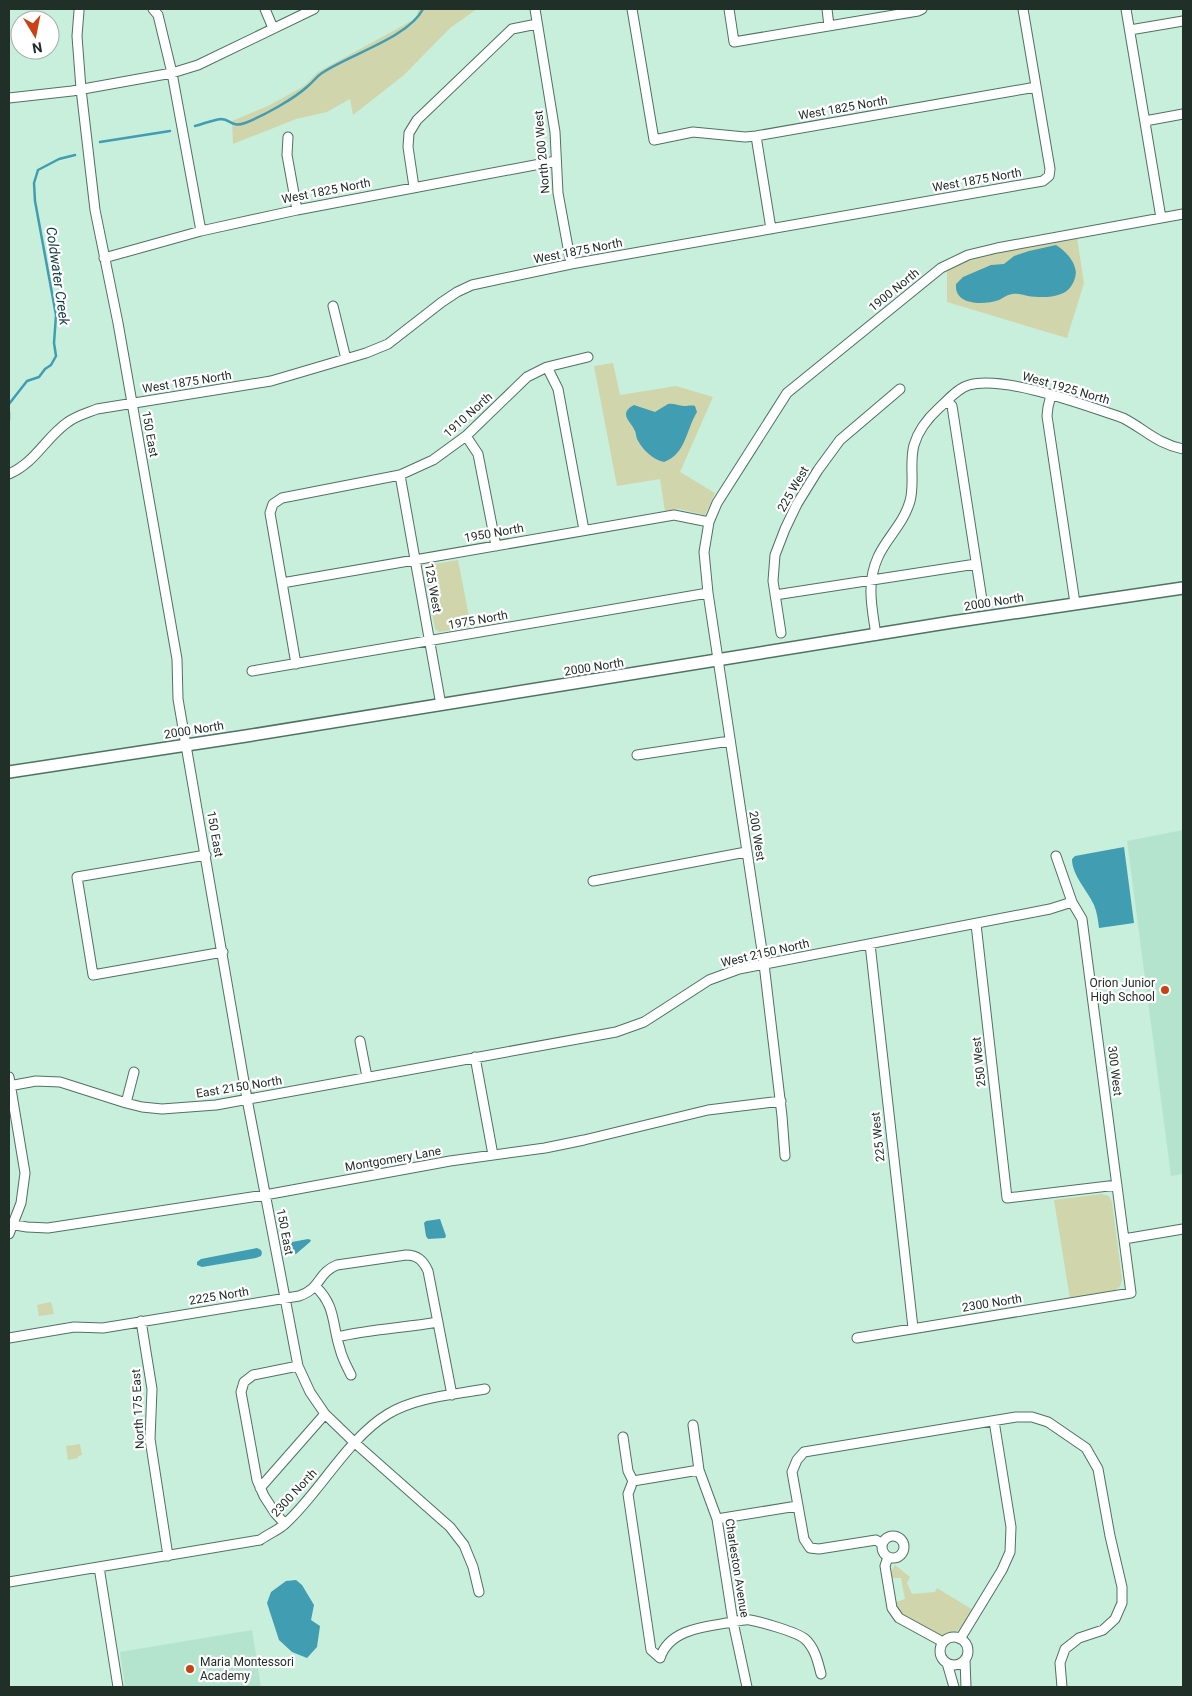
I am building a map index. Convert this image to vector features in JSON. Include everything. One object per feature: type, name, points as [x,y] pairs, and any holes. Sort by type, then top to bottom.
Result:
[{"type":"street","points":[[153,9],[158,15],[172,73],[201,231]]},
{"type":"street","points":[[265,9],[274,28]]},
{"type":"street","points":[[9,98],[81,89],[172,73],[198,64],[314,9]]},
{"type":"street","name":"North 200 West","points":[[535,9],[555,132],[558,192],[571,264]]},
{"type":"street","name":"West 1825 North","points":[[632,9],[654,140],[693,132],[746,137],[756,136],[1036,87]]},
{"type":"street","points":[[729,9],[734,42],[922,9]]},
{"type":"street","points":[[827,9],[829,26]]},
{"type":"street","points":[[1022,9],[1036,87]]},
{"type":"street","points":[[1126,9],[1161,218]]},
{"type":"street","name":"150 East","points":[[80,11],[78,36],[81,89],[95,210],[118,323],[177,659],[178,699],[247,1099],[298,1366],[310,1392],[325,1414],[355,1444],[450,1527],[464,1545],[473,1567],[479,1592]]},
{"type":"street","points":[[1130,30],[1183,22]]},
{"type":"street","points":[[414,187],[408,147],[409,133],[418,120],[512,29],[537,24]]},
{"type":"street","name":"West 1875 North","points":[[132,404],[271,381],[346,359],[388,344],[442,302],[472,285],[571,264],[1044,181],[1049,176],[1050,169],[1036,87]]},
{"type":"street","points":[[1145,121],[1183,114]]},
{"type":"street","points":[[756,136],[771,229]]},
{"type":"street","points":[[288,137],[287,155],[297,210]]},
{"type":"street","name":"West 1825 North","points":[[104,258],[201,231],[297,210],[556,160]]},
{"type":"street","name":"1900 North","points":[[709,522],[717,503],[787,393],[941,268],[968,255],[997,248],[1183,214]]},
{"type":"street","points":[[333,306],[346,359]]},
{"type":"street","name":"1910 North","points":[[282,583],[270,513],[273,504],[282,498],[400,475],[433,460],[466,436],[527,377],[547,367],[588,357]]},
{"type":"street","points":[[547,367],[558,389],[584,530]]},
{"type":"street","name":"West 1925 North","points":[[876,635],[870,597],[871,580],[878,556],[899,526],[911,499],[914,444],[931,416],[947,400],[968,385],[981,383],[1027,388],[1123,418],[1156,440],[1183,449]]},
{"type":"street","name":"225 West","points":[[781,633],[773,581],[775,555],[797,504],[818,470],[840,440],[900,388]]},
{"type":"street","points":[[1051,396],[1047,416],[1075,603]]},
{"type":"street","points":[[947,400],[952,406],[982,600]]},
{"type":"street","points":[[9,474],[31,460],[68,421],[97,409],[132,404]]},
{"type":"street","points":[[466,436],[478,454],[496,546]]},
{"type":"street","name":"125 West","points":[[400,475],[441,705]]},
{"type":"street","name":"1950 North","points":[[282,583],[674,515],[709,522]]},
{"type":"street","name":"200 West","points":[[709,522],[704,552],[708,593],[764,964],[781,1101],[785,1156]]},
{"type":"street","points":[[775,594],[976,564]]},
{"type":"street","points":[[282,583],[296,664]]},
{"type":"street","name":"2000 North","points":[[9,772],[1075,603],[1183,588]]},
{"type":"street","name":"1975 North","points":[[252,671],[708,593]]},
{"type":"street","points":[[637,755],[730,740]]},
{"type":"street","points":[[593,881],[746,852]]},
{"type":"street","points":[[206,855],[76,876],[93,975],[223,952]]},
{"type":"street","name":"300 West","points":[[1056,856],[1072,902],[1082,919],[1131,1293]]},
{"type":"street","name":"West 2150 North","points":[[475,1057],[616,1032],[644,1022],[708,980],[739,970],[1050,909],[1072,902]]},
{"type":"street","name":"250 West","points":[[976,924],[1007,1198],[1118,1185]]},
{"type":"street","name":"225 West","points":[[870,944],[913,1328]]},
{"type":"street","points":[[360,1041],[367,1077]]},
{"type":"street","points":[[475,1057],[493,1155]]},
{"type":"street","name":"East 2150 North","points":[[9,1083],[60,1082],[142,1107],[162,1109],[216,1105],[475,1057]]},
{"type":"street","points":[[126,1102],[134,1072]]},
{"type":"street","points":[[9,1083],[25,1173],[23,1193],[9,1234]]},
{"type":"street","name":"Montgomery Lane","points":[[11,1224],[27,1228],[48,1228],[265,1195],[575,1142],[708,1110],[781,1101]]},
{"type":"street","points":[[1124,1239],[1183,1229]]},
{"type":"street","name":"2225 North","points":[[9,1338],[74,1327],[103,1328],[285,1298],[308,1293],[316,1287],[323,1274],[337,1266],[406,1255],[420,1258],[428,1271],[438,1322]]},
{"type":"street","points":[[316,1287],[324,1294],[330,1304],[336,1337],[345,1364],[351,1375]]},
{"type":"street","name":"2300 North","points":[[857,1338],[1131,1293]]},
{"type":"street","name":"North 175 East","points":[[141,1322],[152,1389],[150,1439],[168,1556]]},
{"type":"street","points":[[336,1337],[371,1330],[438,1322],[452,1395]]},
{"type":"street","points":[[285,1524],[260,1488],[254,1473],[241,1392],[244,1382],[253,1375],[298,1366]]},
{"type":"street","name":"2300 North","points":[[9,1582],[260,1540],[285,1524],[355,1444],[375,1424],[389,1414],[415,1403],[485,1389]]},
{"type":"street","points":[[260,1488],[325,1414]]},
{"type":"street","points":[[882,1544],[876,1540],[819,1549],[810,1548],[804,1539],[792,1472],[797,1460],[804,1452],[994,1421],[1032,1417],[1048,1422],[1086,1448],[1098,1469],[1110,1536],[1122,1587],[1122,1603],[1115,1619],[1103,1630],[1080,1638],[1065,1649],[1060,1663],[1062,1687]]},
{"type":"street","points":[[960,1639],[1002,1570],[1010,1552],[1011,1527],[994,1421]]},
{"type":"street","name":"Charleston Avenue","points":[[693,1425],[699,1470],[717,1519],[733,1622],[747,1687]]},
{"type":"street","points":[[623,1437],[628,1471],[633,1481],[628,1494],[651,1650],[660,1658],[663,1648],[685,1632],[749,1620],[779,1628],[805,1639],[816,1655],[821,1674]]},
{"type":"street","points":[[633,1481],[699,1470]]},
{"type":"street","points":[[717,1519],[797,1506]]},
{"type":"street","points":[[892,1536],[898,1538],[902,1542],[904,1550],[895,1558],[888,1557],[883,1552],[882,1544],[892,1536]]},
{"type":"street","points":[[888,1557],[885,1563],[892,1608],[899,1618],[943,1642]]},
{"type":"street","points":[[99,1567],[118,1687]]},
{"type":"street","points":[[947,1663],[957,1665],[965,1660],[968,1655],[967,1646],[960,1639],[951,1638],[943,1642],[940,1651],[941,1656],[947,1663],[954,1687]]},
{"type":"street","points":[[965,1660],[966,1687]]},
{"type":"shaded area","points":[[419,9],[477,9],[450,28],[404,75],[353,115],[350,99],[327,112],[296,119],[233,144],[232,121],[270,105],[304,86],[318,72],[415,19]]},
{"type":"shaded area","points":[[1077,238],[1084,283],[1067,338],[947,302],[947,271],[971,258],[1000,251]]},
{"type":"shaded area","points":[[613,363],[620,395],[676,386],[713,397],[680,472],[715,493],[705,515],[679,509],[665,511],[660,479],[617,486],[594,366]]},
{"type":"shaded area","points":[[458,560],[471,627],[439,632],[435,629],[425,569],[429,565]]},
{"type":"shaded area","name":"Orion Junior High School","points":[[1183,830],[1183,1174],[1171,1176],[1127,841]]},
{"type":"shaded area","points":[[1101,1194],[1109,1196],[1112,1202],[1122,1279],[1120,1287],[1111,1292],[1070,1299],[1054,1200]]},
{"type":"shaded area","points":[[51,1302],[54,1314],[39,1316],[37,1305]]},
{"type":"shaded area","points":[[80,1444],[82,1455],[68,1460],[66,1446]]},
{"type":"shaded area","points":[[895,1565],[910,1577],[907,1583],[912,1594],[935,1592],[937,1588],[973,1610],[961,1627],[949,1635],[943,1636],[908,1620],[896,1602],[905,1599],[901,1578],[892,1578],[892,1570]]},
{"type":"shaded area","name":"Maria Montessori Academy","points":[[252,1630],[261,1687],[125,1687],[120,1652]]},
{"type":"water","points":[[1056,245],[1070,258],[1076,272],[1070,288],[1059,295],[1040,297],[1015,294],[993,302],[978,303],[965,300],[957,291],[956,284],[963,277],[991,265],[1004,264],[1014,256]]},
{"type":"water","points":[[668,404],[695,406],[697,412],[685,441],[677,453],[664,462],[652,456],[642,447],[626,415],[629,408],[634,405],[655,412]]},
{"type":"water","points":[[1124,847],[1134,923],[1099,928],[1094,905],[1074,871],[1072,859],[1075,856]]},
{"type":"water","points":[[440,1219],[445,1238],[428,1239],[424,1223]]},
{"type":"water","points":[[311,1240],[310,1242],[296,1254],[289,1249],[292,1242]]},
{"type":"water","points":[[257,1248],[262,1253],[261,1256],[256,1258],[202,1267],[197,1265],[197,1262],[201,1259]]},
{"type":"water","points":[[296,1580],[302,1585],[314,1605],[311,1620],[320,1626],[317,1647],[307,1658],[292,1652],[279,1640],[267,1603],[271,1592],[286,1581]]},
{"type":"waterway","name":"Coldwater Creek","points":[[195,126],[221,119],[234,124],[240,124],[269,112],[287,102],[333,66],[405,29],[423,9]]},
{"type":"waterway","name":"Coldwater Creek","points":[[100,142],[170,131]]},
{"type":"waterway","name":"Coldwater Creek","points":[[9,404],[27,381],[39,377],[51,365],[56,356],[54,343],[56,315],[35,201],[34,183],[38,170],[59,159],[75,155]]},
{"type":"waterway","name":"Coldwater Creek","points":[[9,412],[9,420]]},
{"type":"place","name":"Orion Junior High School","points":[[1165,990]]},
{"type":"place","name":"Maria Montessori Academy","points":[[190,1669]]}]
